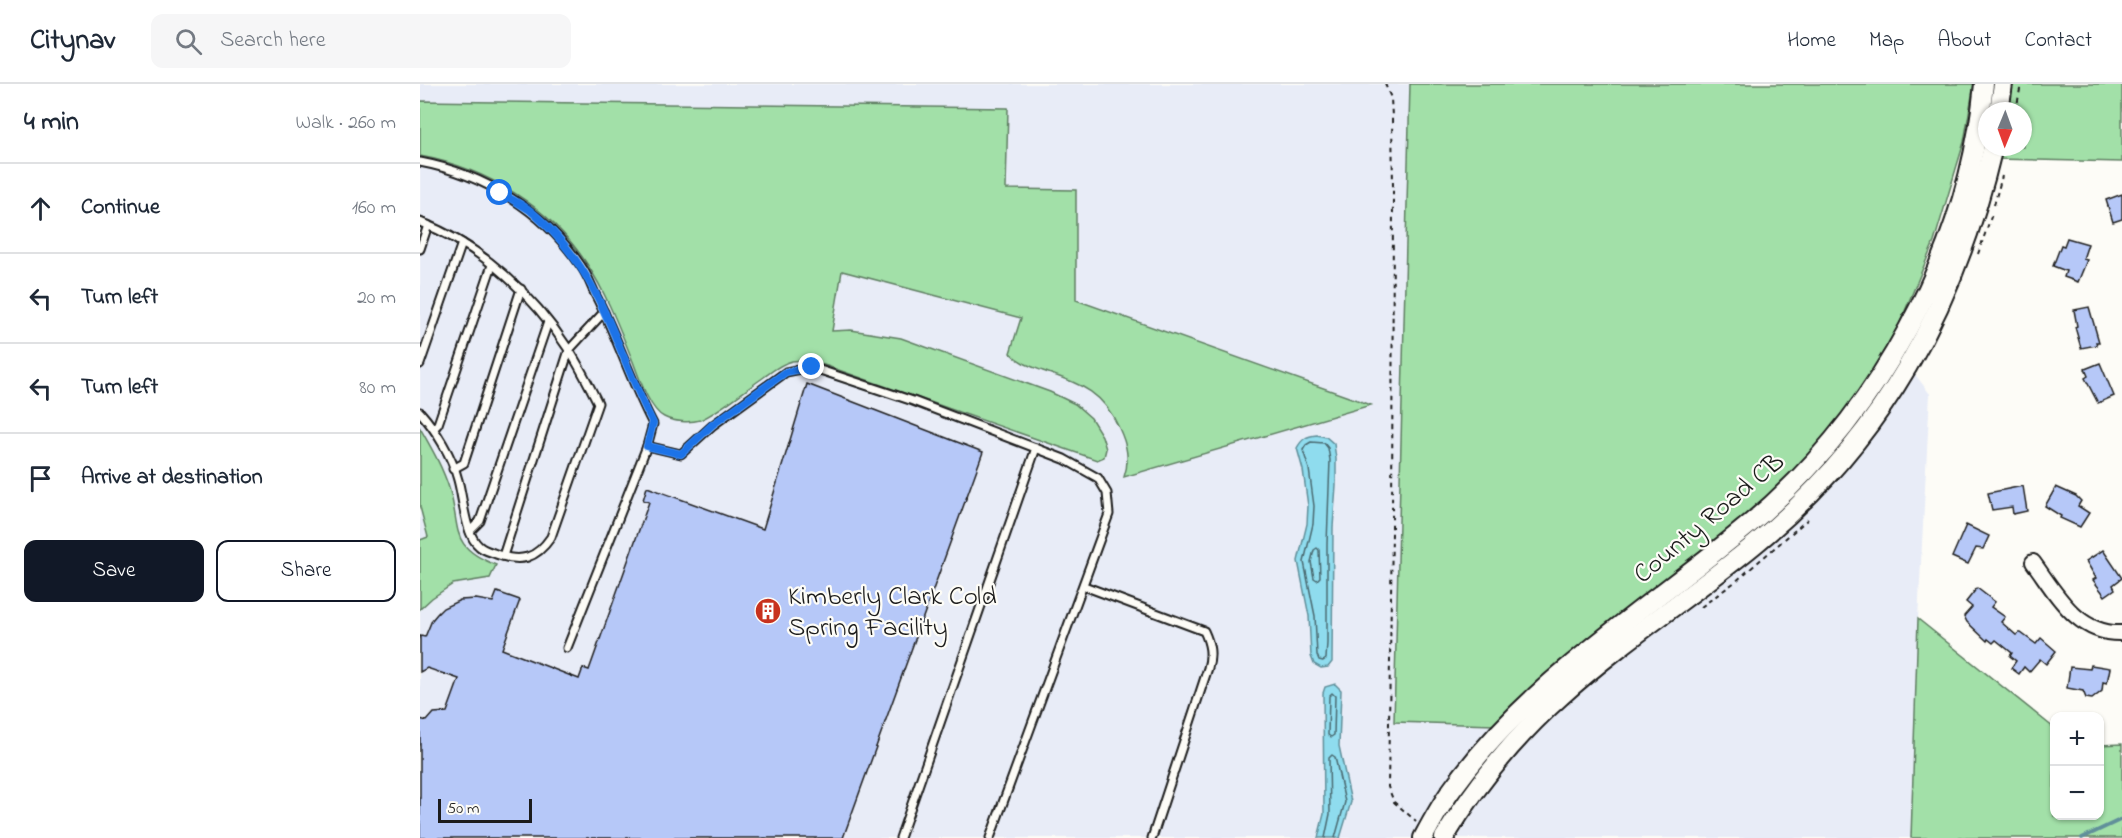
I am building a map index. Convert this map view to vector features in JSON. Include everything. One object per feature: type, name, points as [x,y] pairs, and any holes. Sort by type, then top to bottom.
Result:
[{"type":"main road","name":"County Road CB","points":[[1425,834],[1452,789],[1516,713],[1592,646],[1748,526],[1812,463],[1867,398],[1917,312],[1936,271],[1966,179],[1976,138],[1984,84]]},
{"type":"main road","points":[[2000,102],[2003,84]]},
{"type":"main road","name":"County Road CB","points":[[1444,838],[1470,799],[1536,720],[1603,660],[1756,543],[1790,513],[1857,442],[1913,360],[1952,279],[1973,222],[1991,156]]},
{"type":"street","points":[[2033,562],[2072,614],[2083,623],[2101,632],[2122,633]]},
{"type":"lane","points":[[420,162],[471,177],[529,209],[556,235],[581,266],[620,346],[642,402],[653,423],[647,446],[567,648]]},
{"type":"lane","points":[[420,222],[462,243],[521,289],[569,350],[598,403],[551,537],[542,550],[531,557],[512,559],[479,546],[470,531],[458,479],[434,428],[420,412]]},
{"type":"lane","points":[[420,249],[428,225]]},
{"type":"lane","points":[[420,364],[462,243]]},
{"type":"lane","points":[[434,428],[438,424],[492,265]]},
{"type":"lane","points":[[453,469],[464,464],[521,289]]},
{"type":"lane","points":[[503,556],[569,350],[604,312]]},
{"type":"lane","points":[[470,531],[480,521],[548,322]]},
{"type":"lane","points":[[647,446],[681,454],[712,425],[786,372],[812,367],[913,401],[1036,448],[1064,459],[1098,478],[1107,493],[1109,514],[990,838]]},
{"type":"lane","points":[[900,838],[1036,448]]},
{"type":"lane","points":[[1084,586],[1204,631],[1210,644],[1211,658],[1152,838]]},
{"type":"path","points":[[1385,84],[1391,98],[1393,188],[1392,531],[1388,787],[1394,802],[1425,834]]},
{"type":"path","points":[[2017,102],[2020,84]]},
{"type":"shaded area","name":"Kimberly Clark Cold Spring Facility","points":[[420,84],[1410,84],[1394,722],[1495,725],[1428,810],[1412,838],[420,838]]},
{"type":"shaded area","points":[[1914,373],[1930,394],[1918,619],[1911,838],[1452,838],[1509,761],[1529,738],[1588,681],[1778,537],[1820,495],[1867,441]]},
{"type":"green space","points":[[1410,84],[1974,84],[1964,142],[1934,242],[1899,325],[1860,392],[1803,464],[1703,554],[1557,663],[1495,725],[1394,722]]},
{"type":"green space","points":[[2010,84],[2122,84],[2122,162],[1995,159],[1996,156],[2032,156],[2032,102],[2007,102]]},
{"type":"green space","points":[[420,101],[1008,108],[1006,189],[1076,190],[1076,300],[1371,405],[1124,477],[1127,464],[1126,446],[1119,428],[1105,405],[1088,390],[1025,364],[1010,353],[1021,318],[842,271],[832,331],[851,330],[901,338],[1050,392],[1075,404],[1091,418],[1102,436],[1106,449],[1104,457],[1097,460],[827,366],[801,361],[781,365],[707,417],[692,422],[668,419],[659,413],[649,400],[612,310],[594,275],[572,243],[536,208],[493,180],[445,162],[420,156]]},
{"type":"green space","points":[[420,428],[447,483],[457,527],[464,544],[481,558],[496,565],[490,578],[453,584],[420,609],[420,540],[428,537],[420,507]]},
{"type":"green space","points":[[1918,619],[2050,725],[2050,820],[2104,820],[2104,745],[2122,744],[2122,838],[1911,838]]},
{"type":"water","points":[[1317,435],[1326,437],[1334,444],[1336,459],[1332,662],[1328,667],[1321,668],[1314,664],[1311,656],[1309,616],[1298,561],[1307,524],[1308,506],[1297,448],[1305,438]]},
{"type":"water","points":[[1335,684],[1341,690],[1339,746],[1351,802],[1340,838],[1318,838],[1324,814],[1323,693],[1325,687]]},
{"type":"building","points":[[2122,194],[2122,219],[2113,222],[2106,200]]},
{"type":"building","points":[[2067,238],[2088,244],[2083,259],[2087,260],[2078,282],[2064,277],[2066,271],[2053,266],[2061,245],[2064,246]]},
{"type":"building","points":[[2089,307],[2099,342],[2096,342],[2097,345],[2081,348],[2075,327],[2077,326],[2074,310]]},
{"type":"building","points":[[2100,363],[2114,396],[2098,403],[2085,378],[2088,376],[2085,369]]},
{"type":"building","name":"Kimberly Clark Cold Spring Facility","points":[[807,384],[983,452],[843,838],[420,838],[420,719],[427,721],[434,713],[447,712],[459,679],[427,668],[420,672],[420,636],[425,637],[437,614],[443,608],[460,600],[476,599],[493,602],[497,592],[520,600],[502,649],[579,679],[583,668],[589,670],[649,502],[643,500],[647,487],[763,529]]},
{"type":"building","points":[[2023,486],[2027,511],[2013,514],[2012,507],[1992,510],[1988,493]]},
{"type":"building","points":[[2056,487],[2076,496],[2081,501],[2078,506],[2089,513],[2080,527],[2060,518],[2061,516],[2045,506]]},
{"type":"building","points":[[1966,525],[1989,536],[1983,549],[1976,548],[1968,564],[1952,557]]},
{"type":"building","points":[[2103,550],[2122,578],[2113,585],[2115,589],[2105,596],[2093,580],[2096,578],[2086,561]]},
{"type":"building","points":[[1977,588],[1995,602],[1991,607],[2005,617],[2001,622],[2016,635],[2021,633],[2036,644],[2041,638],[2056,651],[2046,664],[2040,659],[2029,672],[2024,667],[2019,674],[2011,668],[2016,661],[2010,656],[2012,653],[1996,640],[1993,643],[1988,639],[1987,641],[1967,622],[1964,616],[1972,607],[1966,602]]},
{"type":"building","points":[[2091,665],[2110,668],[2107,683],[2103,682],[2102,691],[2092,699],[2086,698],[2083,691],[2067,688],[2070,667],[2090,669]]},
{"type":"waterway","points":[[2082,838],[2122,819]]},
{"type":"place","name":"Kimberly Clark Cold Spring Facility","points":[[768,611]]},
{"type":"route","points":[[500,193],[529,209],[556,235],[581,266],[600,302],[653,423],[647,446],[681,454],[712,425],[786,372],[812,367]]}]
